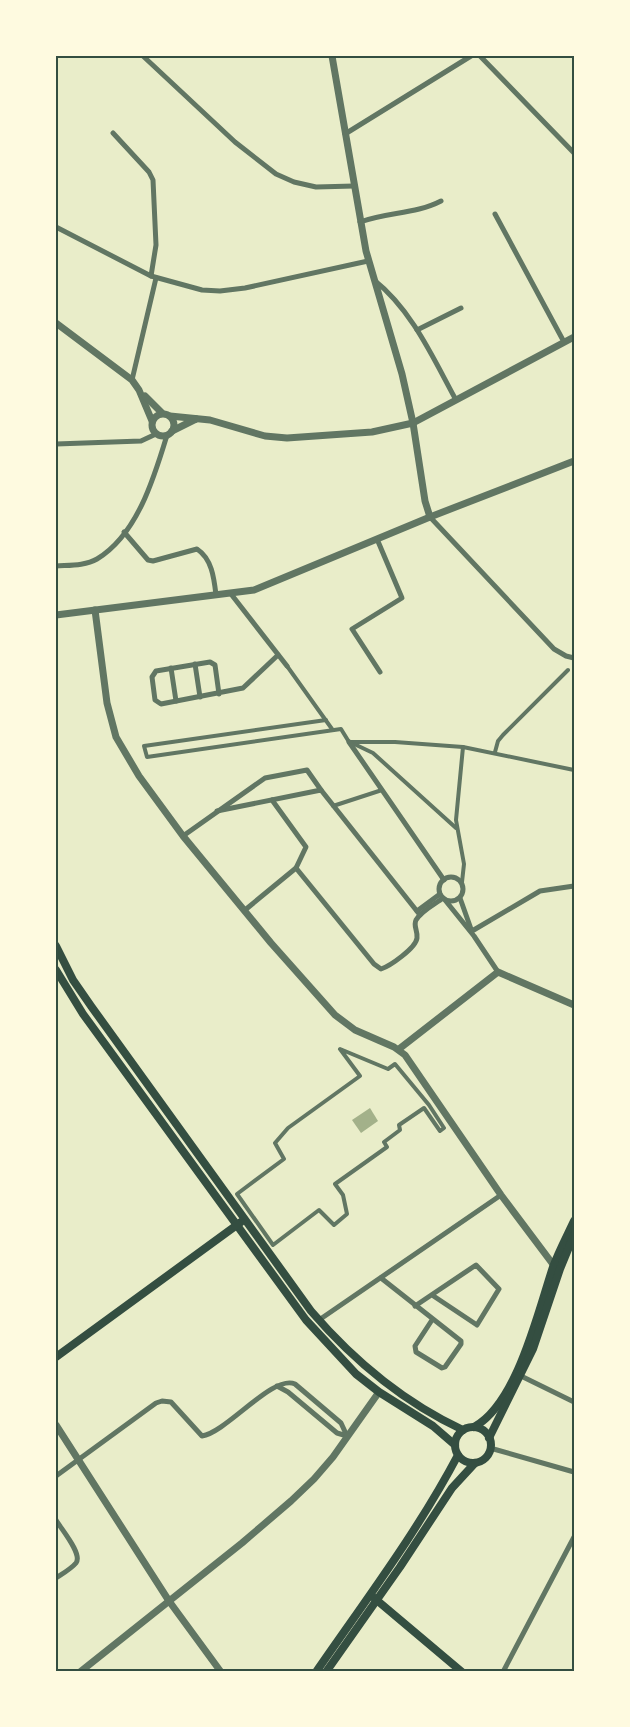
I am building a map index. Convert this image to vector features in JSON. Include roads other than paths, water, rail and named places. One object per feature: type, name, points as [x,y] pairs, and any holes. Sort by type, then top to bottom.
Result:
[{"type":"main road","points":[[56,946],[73,980],[91,1006],[319,1320],[344,1348],[384,1383],[438,1418],[464,1430]]},
{"type":"main road","points":[[56,970],[83,1014],[306,1320],[356,1374],[379,1392],[433,1426],[455,1445]]},
{"type":"main road","points":[[56,1357],[244,1219]]},
{"type":"main road","points":[[475,1463],[466,1462],[458,1455],[455,1445],[456,1438],[464,1430],[487,1419],[496,1408],[515,1373],[574,1221]]},
{"type":"main road","points":[[326,1671],[452,1488],[475,1463],[487,1456],[490,1443],[543,1322],[557,1268],[574,1235]]},
{"type":"main road","points":[[474,1427],[484,1431],[490,1443]]},
{"type":"main road","points":[[316,1671],[377,1600],[458,1455]]},
{"type":"main road","points":[[377,1600],[462,1671]]},
{"type":"street","points":[[143,56],[235,142],[276,174],[294,182],[316,187],[354,186]]},
{"type":"street","points":[[332,56],[368,261],[393,337],[413,423],[425,501],[430,516],[554,649],[574,658]]},
{"type":"street","points":[[345,134],[471,56]]},
{"type":"street","points":[[480,56],[574,153]]},
{"type":"street","points":[[113,133],[149,172],[153,180],[156,245],[153,277],[132,380]]},
{"type":"street","points":[[360,222],[388,214],[422,209],[441,201]]},
{"type":"street","points":[[495,214],[564,342]]},
{"type":"street","points":[[56,227],[153,277],[202,290],[220,291],[245,288],[368,261]]},
{"type":"street","points":[[373,278],[396,300],[417,330],[456,400]]},
{"type":"street","points":[[417,330],[462,308]]},
{"type":"street","points":[[56,323],[132,380],[162,413],[210,420],[265,435],[287,438],[372,432],[413,423],[574,337]]},
{"type":"street","points":[[139,390],[162,449]]},
{"type":"street","points":[[152,421],[156,415],[162,413]]},
{"type":"street","points":[[56,566],[82,564],[96,560],[124,532],[133,520],[153,481],[162,449],[174,424],[171,416]]},
{"type":"street","points":[[56,444],[141,441],[157,434],[169,433],[196,419]]},
{"type":"street","points":[[56,615],[254,590],[430,516],[574,461]]},
{"type":"street","points":[[124,532],[148,560],[153,561],[197,549],[205,554],[211,567],[216,595]]},
{"type":"street","points":[[377,539],[402,598],[352,629],[380,672]]},
{"type":"street","points":[[231,594],[287,666],[332,730]]},
{"type":"street","points":[[95,610],[107,703],[116,737],[139,776],[183,836],[271,943],[342,1022],[399,1049],[409,1060],[501,1195],[557,1268]]},
{"type":"street","points":[[219,694],[215,665],[210,662],[156,671],[153,677],[155,700],[161,704],[219,694],[243,688],[278,655]]},
{"type":"street","points":[[195,664],[200,697]]},
{"type":"street","points":[[171,668],[176,701]]},
{"type":"street","points":[[495,752],[498,741],[503,735],[568,670]]},
{"type":"street","points":[[326,720],[144,746],[147,757],[341,729],[444,880]]},
{"type":"street","points":[[349,742],[395,742],[463,747],[574,770]]},
{"type":"street","points":[[349,742],[373,753],[456,828]]},
{"type":"street","points":[[443,897],[452,902],[460,898],[464,892],[463,856],[456,828],[463,747]]},
{"type":"street","points":[[183,836],[265,778],[307,770],[418,913]]},
{"type":"street","points":[[217,811],[321,790]]},
{"type":"street","points":[[333,806],[382,790]]},
{"type":"street","points":[[244,910],[296,868],[306,847],[272,800]]},
{"type":"street","points":[[296,868],[374,964],[381,969],[387,967],[414,945],[417,936],[414,925],[418,913],[443,897]]},
{"type":"street","points":[[462,882],[453,877],[444,880],[440,886],[443,897],[473,934],[498,972],[574,1005]]},
{"type":"street","points":[[473,934],[540,891],[574,886]]},
{"type":"street","points":[[460,898],[473,934]]},
{"type":"street","points":[[399,1049],[498,972]]},
{"type":"street","points":[[340,1049],[388,1069],[395,1064],[429,1105],[444,1128],[440,1131],[425,1107],[399,1125],[400,1130],[384,1142],[387,1147],[335,1184],[343,1195],[347,1214],[334,1225],[319,1210],[273,1245],[237,1194],[284,1159],[275,1143],[288,1128],[360,1076],[340,1049]]},
{"type":"street","points":[[319,1320],[501,1195]]},
{"type":"street","points":[[415,1306],[476,1265],[499,1289],[477,1325],[432,1295]]},
{"type":"street","points":[[381,1278],[461,1341],[445,1367],[442,1368],[416,1352],[415,1349],[432,1320]]},
{"type":"street","points":[[521,1376],[574,1402]]},
{"type":"street","points":[[56,1476],[156,1403],[171,1402],[202,1436],[220,1428],[277,1386],[288,1382],[295,1384],[341,1423],[347,1436]]},
{"type":"street","points":[[277,1386],[288,1392],[337,1433],[347,1436]]},
{"type":"street","points":[[80,1671],[291,1501],[324,1468],[379,1392]]},
{"type":"street","points":[[56,1425],[169,1601],[221,1671]]},
{"type":"street","points":[[490,1443],[574,1472]]},
{"type":"street","points":[[56,1520],[76,1551],[78,1559],[56,1578]]},
{"type":"street","points":[[503,1671],[574,1537]]}]
